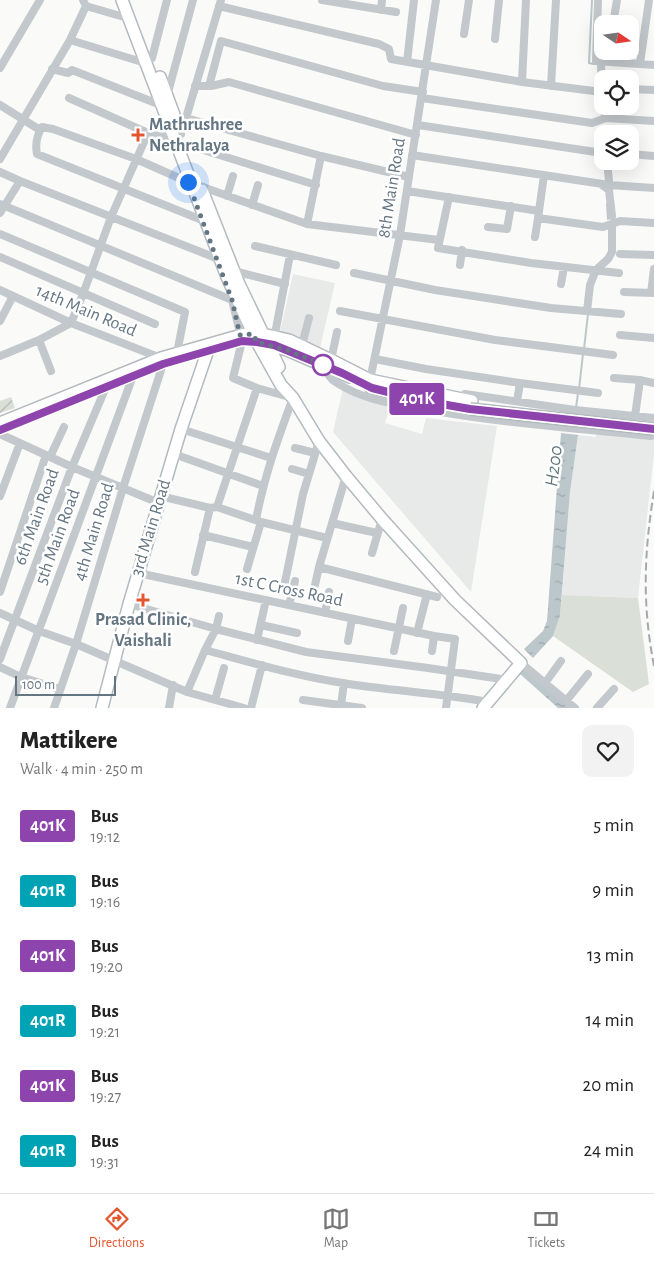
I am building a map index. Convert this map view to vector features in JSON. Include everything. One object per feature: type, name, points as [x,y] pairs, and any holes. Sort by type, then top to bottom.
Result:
[{"type":"street","points":[[0,68],[40,0]]},
{"type":"street","points":[[118,0],[124,17],[147,60]]},
{"type":"street","points":[[122,0],[174,122],[188,182],[232,300],[241,338],[233,378],[257,388],[291,395]]},
{"type":"street","points":[[129,0],[147,60],[174,122]]},
{"type":"street","points":[[147,60],[167,0]]},
{"type":"street","points":[[163,100],[193,0]]},
{"type":"street","points":[[322,0],[357,3],[396,12]]},
{"type":"street","points":[[381,10],[382,0]]},
{"type":"street","points":[[407,62],[414,0]]},
{"type":"street","name":"8th Main Road","points":[[370,380],[400,234],[436,0]]},
{"type":"street","points":[[464,34],[469,0]]},
{"type":"street","points":[[494,39],[499,0]]},
{"type":"street","points":[[522,82],[526,0]]},
{"type":"street","points":[[551,86],[556,0]]},
{"type":"street","points":[[598,0],[596,61],[654,65]]},
{"type":"street","points":[[614,15],[617,0]]},
{"type":"street","points":[[640,64],[649,0]]},
{"type":"street","points":[[0,159],[70,40],[84,3],[124,17]]},
{"type":"street","points":[[174,122],[195,86],[220,3],[379,44],[389,49],[391,59],[522,82],[594,91]]},
{"type":"street","points":[[70,40],[147,60]]},
{"type":"street","points":[[209,86],[221,41],[422,95],[592,123],[606,118],[654,122]]},
{"type":"street","points":[[604,70],[605,62]]},
{"type":"street","points":[[52,69],[68,73],[72,70],[163,100]]},
{"type":"street","points":[[195,86],[209,86],[229,82],[416,135]]},
{"type":"street","points":[[639,89],[654,90]]},
{"type":"street","points":[[69,98],[148,133],[177,138],[316,185]]},
{"type":"street","points":[[0,105],[40,130]]},
{"type":"street","points":[[174,122],[409,177]]},
{"type":"street","points":[[418,125],[594,152]]},
{"type":"street","points":[[40,130],[42,128],[53,129],[136,159],[188,182]]},
{"type":"street","points":[[40,130],[36,143],[37,154],[202,220]]},
{"type":"street","points":[[0,356],[39,340],[71,323],[111,217],[148,133]]},
{"type":"street","points":[[177,138],[200,186],[234,271],[265,339],[281,385],[291,395],[319,441],[346,476],[455,600],[521,664],[575,708]]},
{"type":"street","points":[[177,138],[224,268],[265,339],[370,380],[476,402],[653,433]]},
{"type":"street","points":[[412,155],[544,175],[654,188]]},
{"type":"street","points":[[639,155],[654,156]]},
{"type":"street","points":[[307,224],[321,156]]},
{"type":"street","points":[[587,311],[590,285],[596,270],[608,259],[612,252],[612,220],[609,190],[604,188],[606,170]]},
{"type":"street","points":[[0,172],[216,258]]},
{"type":"street","points":[[535,237],[544,175]]},
{"type":"street","points":[[227,196],[233,176]]},
{"type":"street","points":[[20,181],[1,208],[101,246],[232,300]]},
{"type":"street","points":[[252,205],[258,185]]},
{"type":"street","points":[[200,186],[307,224],[439,240]]},
{"type":"street","points":[[407,191],[511,206],[539,214],[603,227],[612,220],[654,223]]},
{"type":"street","points":[[449,197],[438,248],[462,250],[531,263],[619,273]]},
{"type":"street","points":[[488,227],[507,229],[511,206]]},
{"type":"street","points":[[0,234],[90,274],[184,312],[177,353]]},
{"type":"street","points":[[254,246],[336,265]]},
{"type":"street","points":[[460,265],[462,250]]},
{"type":"street","points":[[620,254],[654,255]]},
{"type":"street","points":[[265,339],[285,284],[290,255]]},
{"type":"street","points":[[0,257],[155,324]]},
{"type":"street","points":[[561,284],[564,267]]},
{"type":"street","points":[[624,292],[653,293],[654,269]]},
{"type":"street","points":[[234,271],[285,284]]},
{"type":"street","points":[[354,273],[435,290],[551,308],[621,314]]},
{"type":"street","name":"14th Main Road","points":[[0,290],[71,323],[162,361]]},
{"type":"street","points":[[0,321],[13,296]]},
{"type":"street","points":[[340,311],[494,340],[613,355]]},
{"type":"street","points":[[302,345],[310,318]]},
{"type":"street","points":[[337,332],[328,363],[329,377],[336,383],[375,399],[481,418],[609,432],[653,433]]},
{"type":"street","points":[[620,335],[654,338]]},
{"type":"street","points":[[0,423],[162,361],[208,350],[241,338]]},
{"type":"street","points":[[0,432],[133,376],[177,353],[241,338],[265,339],[302,345],[328,363],[372,388],[424,401],[517,402],[654,420]]},
{"type":"street","points":[[39,340],[52,372]]},
{"type":"street","name":"3rd Main Road","points":[[102,708],[128,604],[181,428],[208,350]]},
{"type":"street","points":[[375,359],[426,369],[598,393]]},
{"type":"street","name":"4th Main Road","points":[[54,708],[76,644],[162,361]]},
{"type":"street","name":"5th Main Road","points":[[10,708],[20,676],[39,630],[133,376]]},
{"type":"street","points":[[614,378],[654,383]]},
{"type":"street","points":[[635,416],[640,380]]},
{"type":"street","points":[[517,402],[520,383]]},
{"type":"street","name":"6th Main Road","points":[[0,659],[72,467],[106,387]]},
{"type":"street","points":[[195,572],[203,535],[257,388]]},
{"type":"street","points":[[247,569],[253,547],[263,486],[291,395]]},
{"type":"street","points":[[476,402],[481,418]]},
{"type":"street","points":[[476,402],[654,420]]},
{"type":"street","points":[[609,432],[612,413]]},
{"type":"street","points":[[0,592],[48,456],[64,427]]},
{"type":"street","points":[[181,428],[271,458]]},
{"type":"street","points":[[0,432],[72,467],[123,488],[160,499],[213,508],[328,538]]},
{"type":"street","points":[[285,582],[295,530],[319,441]]},
{"type":"street","points":[[0,496],[20,443]]},
{"type":"street","points":[[295,448],[315,453]]},
{"type":"street","points":[[174,454],[263,486]]},
{"type":"street","points":[[292,469],[309,474]]},
{"type":"street","points":[[315,585],[346,476]]},
{"type":"street","points":[[372,553],[382,518]]},
{"type":"street","points":[[332,523],[377,534]]},
{"type":"street","points":[[203,535],[253,547]]},
{"type":"street","points":[[319,567],[437,597]]},
{"type":"street","name":"1st C Cross Road","points":[[138,573],[417,633],[455,639],[450,671]]},
{"type":"street","points":[[289,605],[295,581]]},
{"type":"street","points":[[324,613],[329,592]]},
{"type":"street","points":[[417,633],[427,594]]},
{"type":"street","points":[[257,640],[266,600]]},
{"type":"street","points":[[128,604],[306,652],[508,680]]},
{"type":"street","points":[[394,650],[403,608]]},
{"type":"street","points":[[0,614],[76,644],[187,692],[244,708]]},
{"type":"street","points":[[187,692],[216,629],[219,616]]},
{"type":"street","points":[[348,641],[352,619]]},
{"type":"street","points":[[260,625],[297,634]]},
{"type":"street","points":[[432,651],[434,636]]},
{"type":"street","points":[[205,650],[309,677],[344,684],[447,695],[485,705],[521,664]]},
{"type":"street","points":[[545,682],[561,661]]},
{"type":"street","points":[[251,708],[262,665]]},
{"type":"street","points":[[0,668],[60,688]]},
{"type":"street","points":[[215,700],[224,668]]},
{"type":"street","points":[[446,708],[450,671]]},
{"type":"street","points":[[566,701],[588,674]]},
{"type":"street","points":[[341,705],[344,684]]},
{"type":"street","points":[[169,708],[173,685]]},
{"type":"street","points":[[597,708],[614,689]]},
{"type":"street","points":[[303,700],[362,708]]},
{"type":"shaded area","points":[[293,274],[335,283],[320,348],[280,332]]},
{"type":"shaded area","points":[[343,388],[390,406],[385,423],[422,434],[426,418],[497,426],[471,592],[333,432]]},
{"type":"shaded area","points":[[11,397],[15,408],[0,413],[0,401]]},
{"type":"shaded area","points":[[597,431],[654,437],[654,454],[638,598],[562,595],[570,492],[578,435],[596,437]]},
{"type":"shaded area","points":[[562,595],[638,598],[649,684],[633,692],[553,636],[560,616]]},
{"type":"water","points":[[561,433],[578,435],[570,492],[560,616],[553,636],[533,658],[524,649],[543,631],[547,621]]},
{"type":"water","points":[[525,669],[571,708],[558,708],[519,673]]},
{"type":"waterway","name":"H200","points":[[592,0],[589,63],[594,64]]},
{"type":"waterway","name":"H200","points":[[607,204],[608,219]]},
{"type":"waterway","name":"H200","points":[[584,349],[588,314]]},
{"type":"waterway","name":"H200","points":[[579,389],[583,354]]},
{"type":"waterway","name":"H200","points":[[576,408],[578,393]]},
{"type":"railway","points":[[654,491],[646,557],[646,600],[654,666]]},
{"type":"bus line","name":"401K","points":[[0,430],[163,364],[242,341],[274,345],[342,373],[372,388],[424,401],[470,409],[654,429]]},
{"type":"place","name":"Mathrushree Nethralaya","points":[[138,135]]},
{"type":"place","name":"Prasad Clinic, Vaishali","points":[[143,600]]},
{"type":"route","points":[[188,182],[232,300],[240,335],[253,334],[257,342],[274,345],[323,365]]}]
